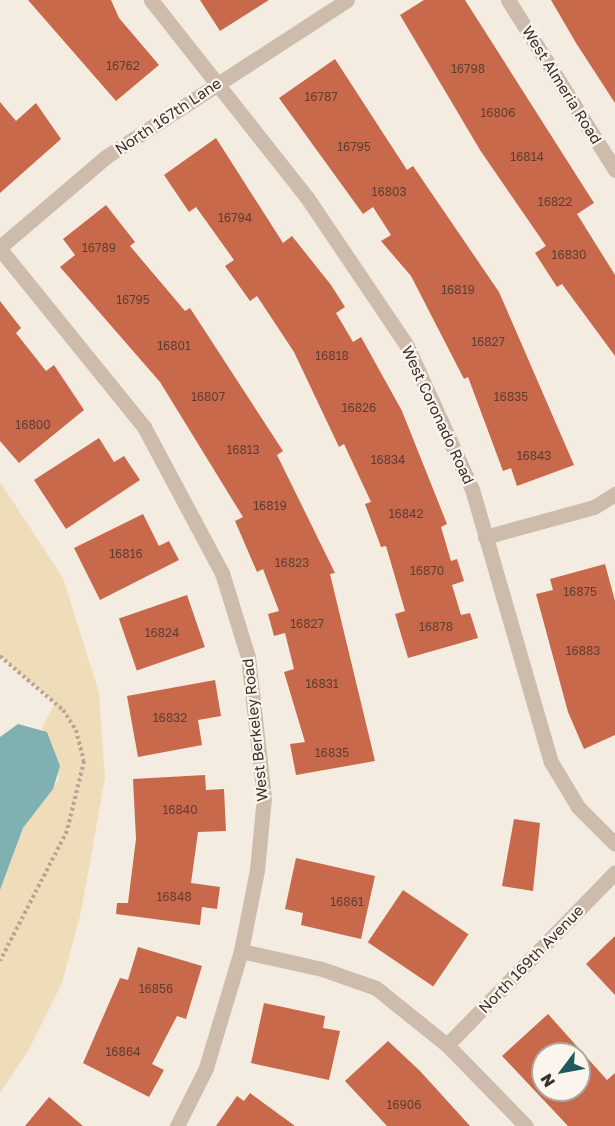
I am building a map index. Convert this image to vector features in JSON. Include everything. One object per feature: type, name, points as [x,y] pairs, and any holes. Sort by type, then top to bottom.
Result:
[{"type":"street","name":"West Coronado Road","points":[[151,0],[308,199],[407,346],[472,489],[551,762],[578,807],[615,844]]},
{"type":"street","name":"North 167th Lane","points":[[0,248],[107,156],[217,82],[347,0]]},
{"type":"street","name":"West Almeria Road","points":[[508,0],[615,170]]},
{"type":"street","name":"West Berkeley Road","points":[[0,248],[144,427],[222,573],[248,657],[264,797],[241,951],[206,1068],[177,1126]]},
{"type":"street","points":[[485,537],[594,507],[615,494]]},
{"type":"street","name":"North 169th Avenue","points":[[447,1045],[615,872]]},
{"type":"street","points":[[241,951],[321,969],[376,988],[447,1045],[526,1126]]},
{"type":"path","points":[[0,656],[63,710],[76,730],[84,761],[67,831],[0,961]]},
{"type":"sand","points":[[0,482],[63,578],[99,693],[105,778],[81,912],[62,983],[28,1051],[0,1093],[0,890],[23,828],[59,779],[42,728],[55,703],[0,656]]},
{"type":"water","points":[[18,724],[47,732],[60,766],[53,789],[23,828],[0,890],[0,737]]},
{"type":"building","points":[[28,0],[111,0],[119,18],[159,65],[116,101]]},
{"type":"building","points":[[200,0],[269,0],[220,31]]},
{"type":"building","points":[[424,0],[465,0],[594,203],[577,214],[615,275],[615,356],[562,284],[557,287],[535,253],[546,246],[480,150],[400,15]]},
{"type":"building","points":[[551,0],[615,0],[615,103],[576,43]]},
{"type":"building","points":[[335,59],[407,170],[413,166],[499,292],[574,465],[517,486],[511,468],[503,471],[468,377],[464,379],[411,276],[381,241],[391,235],[373,207],[363,214],[279,98]]},
{"type":"building","points":[[0,102],[16,121],[36,103],[61,139],[0,193]]},
{"type":"building","points":[[216,138],[283,243],[292,236],[331,285],[345,307],[336,313],[353,342],[361,337],[402,411],[447,524],[441,527],[451,561],[457,559],[464,581],[452,585],[461,615],[470,613],[478,638],[408,658],[395,614],[405,611],[386,546],[381,547],[365,504],[371,502],[344,444],[339,447],[294,352],[257,296],[250,301],[225,266],[234,260],[196,207],[189,212],[164,175]]},
{"type":"building","points":[[106,205],[135,242],[130,246],[185,311],[190,308],[283,451],[277,455],[335,573],[330,574],[375,761],[296,775],[290,744],[305,742],[284,672],[294,669],[285,633],[274,636],[268,614],[279,611],[263,569],[257,572],[235,521],[243,517],[160,382],[60,267],[75,255],[63,239]]},
{"type":"building","points":[[0,301],[21,328],[16,333],[46,371],[54,365],[84,410],[19,463],[0,441]]},
{"type":"building","points":[[99,438],[114,462],[124,456],[140,480],[66,529],[34,480]]},
{"type":"building","points":[[143,514],[159,546],[169,541],[179,560],[100,600],[74,548]]},
{"type":"building","points":[[605,564],[615,601],[615,735],[584,749],[568,712],[536,594],[553,590],[550,579]]},
{"type":"building","points":[[187,595],[205,647],[137,670],[119,618]]},
{"type":"building","points":[[215,680],[221,716],[198,720],[202,745],[138,757],[127,696]]},
{"type":"building","points":[[205,775],[206,790],[224,789],[226,831],[198,832],[191,883],[220,887],[217,909],[202,907],[200,925],[116,914],[117,903],[128,903],[136,839],[133,779]]},
{"type":"building","points":[[514,819],[540,823],[533,891],[502,886]]},
{"type":"building","points":[[296,858],[375,876],[361,939],[301,925],[303,913],[285,909]]},
{"type":"building","points":[[403,890],[468,934],[433,986],[368,942]]},
{"type":"building","points":[[615,936],[615,995],[586,964]]},
{"type":"building","points":[[138,947],[202,966],[186,1019],[177,1016],[152,1064],[164,1070],[149,1097],[83,1063],[120,978],[128,980]]},
{"type":"building","points":[[264,1003],[325,1016],[323,1028],[340,1031],[329,1080],[251,1063]]},
{"type":"building","points":[[548,1014],[573,1042],[531,1042],[531,1087],[502,1056]]},
{"type":"building","points":[[388,1041],[420,1071],[470,1126],[387,1126],[345,1081]]},
{"type":"building","points":[[591,1062],[607,1080],[615,1073],[615,1126],[568,1126],[545,1102],[591,1102]]},
{"type":"building","points":[[250,1093],[295,1126],[216,1126],[237,1096],[244,1101]]},
{"type":"building","points":[[49,1097],[83,1126],[25,1126]]}]
